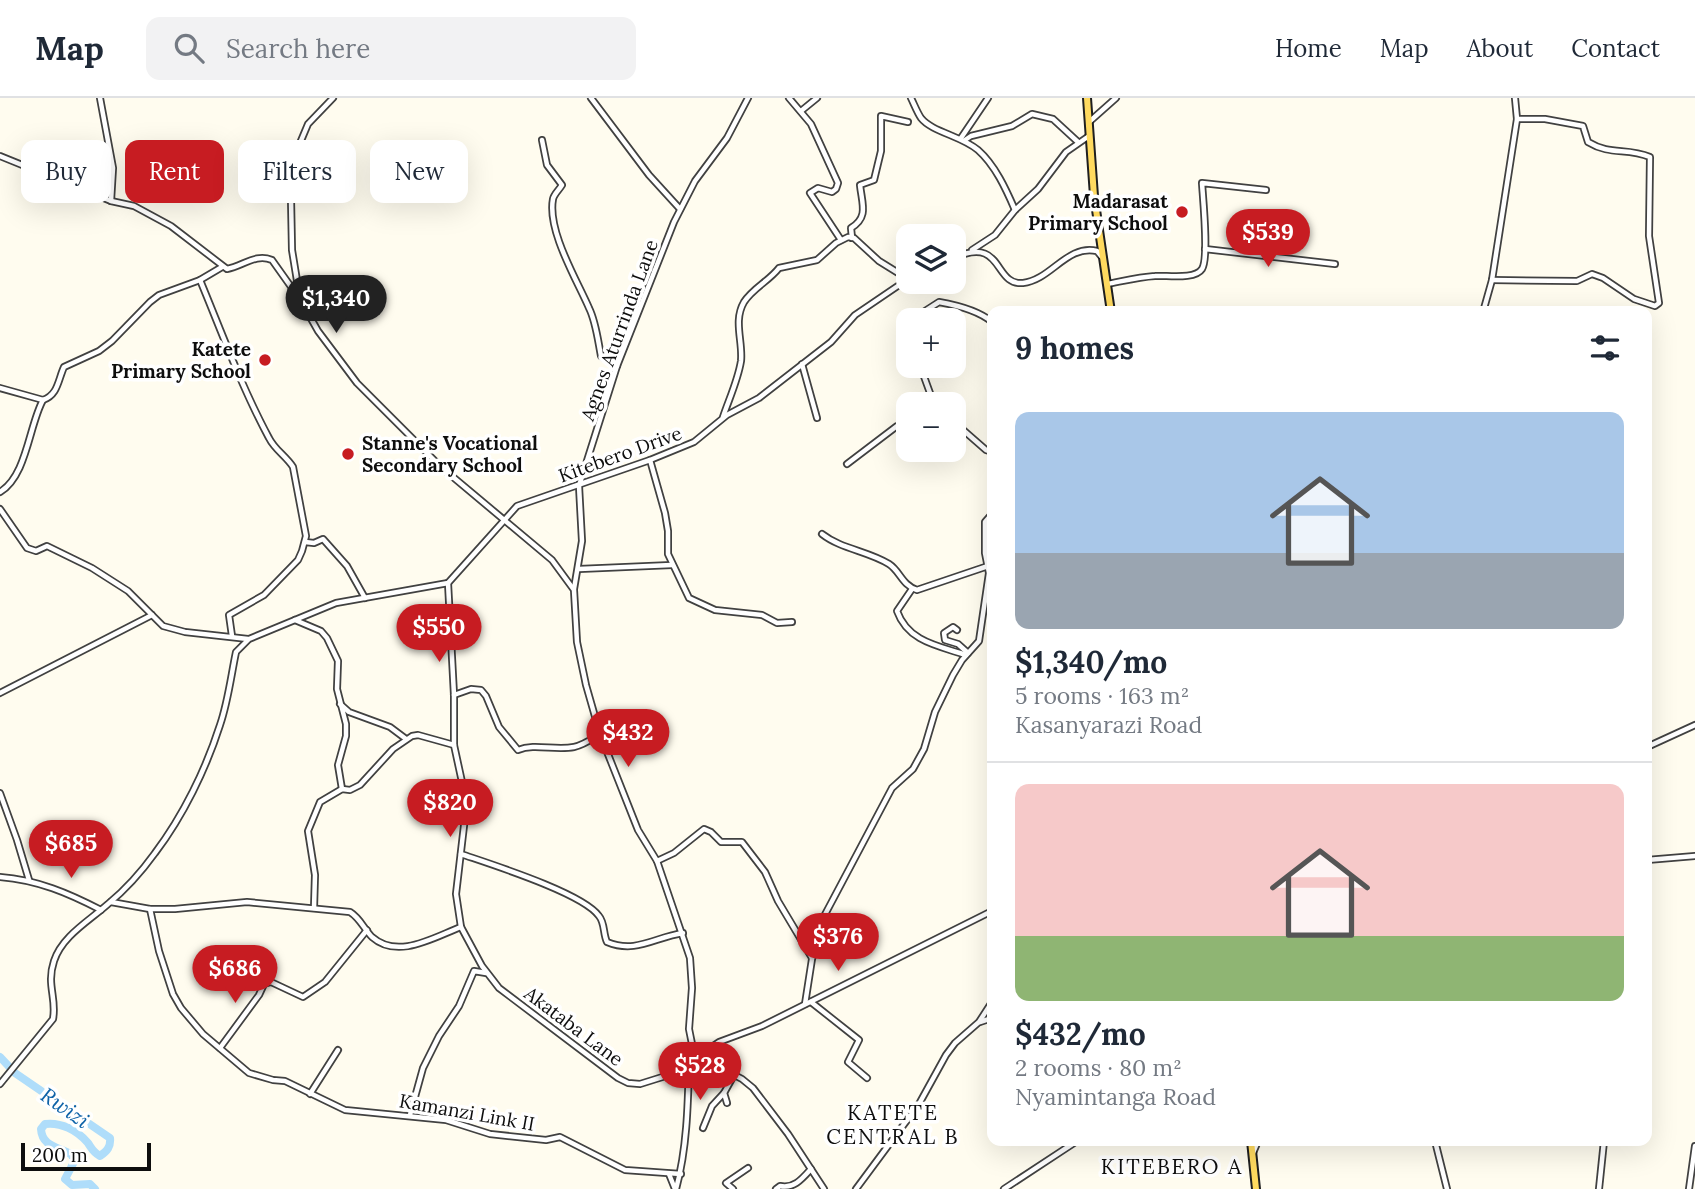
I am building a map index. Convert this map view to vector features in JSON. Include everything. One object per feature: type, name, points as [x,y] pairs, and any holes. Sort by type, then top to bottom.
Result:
[{"type":"main road","points":[[1087,98],[1088,136],[1110,306]]},
{"type":"main road","points":[[1251,1146],[1256,1189]]},
{"type":"street","points":[[100,98],[108,140]]},
{"type":"street","points":[[300,299],[292,250],[291,199],[295,155],[308,124],[333,98]]},
{"type":"street","points":[[591,98],[649,175],[680,209]]},
{"type":"street","name":"Agnes Aturrinda Lane","points":[[574,590],[582,541],[579,486],[617,366],[650,278],[680,209],[695,181],[727,138],[748,98]]},
{"type":"street","points":[[789,98],[811,124],[838,183],[832,192],[818,188],[810,193],[841,240]]},
{"type":"street","points":[[801,111],[817,98]]},
{"type":"street","points":[[911,98],[922,120],[963,139],[979,151],[994,169],[1016,210]]},
{"type":"street","points":[[963,139],[988,98]]},
{"type":"street","points":[[1089,122],[1116,98]]},
{"type":"street","points":[[1485,306],[1492,280],[1517,119],[1515,98]]},
{"type":"street","points":[[963,139],[1012,126],[1032,114],[1053,119],[1078,142]]},
{"type":"street","points":[[896,272],[852,238],[851,228],[861,221],[863,214],[860,185],[874,180],[880,162],[881,116],[908,122]]},
{"type":"street","points":[[1492,280],[1577,281],[1592,274],[1603,278],[1634,299],[1655,306],[1660,303],[1649,236],[1650,158],[1637,152],[1602,151],[1588,142],[1583,126],[1545,119],[1517,119]]},
{"type":"street","points":[[966,253],[995,235],[1031,197],[1066,152],[1088,136]]},
{"type":"street","points":[[542,140],[547,165],[562,185],[553,197],[553,214],[558,236],[574,279],[590,310],[601,356],[617,366]]},
{"type":"street","points":[[0,156],[21,165]]},
{"type":"street","points":[[111,157],[111,201],[134,206],[171,226],[222,267],[231,269],[265,257],[278,266],[330,350],[357,383],[414,437],[441,467],[552,560],[574,590],[578,642],[586,685],[600,734],[638,830],[657,861],[690,958],[692,988],[689,1029],[692,1044],[698,1056],[753,1088],[824,1189]]},
{"type":"street","points":[[1106,284],[1157,276],[1178,277],[1199,272],[1203,268],[1205,249],[1202,183],[1266,190]]},
{"type":"street","points":[[722,419],[738,376],[741,346],[738,329],[745,301],[783,265],[817,260],[841,240],[852,238]]},
{"type":"street","points":[[1205,249],[1335,264]]},
{"type":"street","points":[[972,250],[990,257],[1010,280],[1018,283],[1034,280],[1081,250],[1097,251],[1102,256]]},
{"type":"street","points":[[0,388],[43,400],[50,398],[64,367],[99,351],[113,341],[149,302],[159,295],[200,280],[222,267]]},
{"type":"street","points":[[200,280],[230,356],[270,439],[293,467],[306,536],[298,560],[264,595],[229,615],[232,636]]},
{"type":"street","name":"Kitebero Drive","points":[[448,583],[517,506],[579,486],[694,442],[722,419],[759,398],[837,336],[855,315],[896,287]]},
{"type":"street","points":[[930,308],[939,302],[963,308]]},
{"type":"street","points":[[966,309],[987,318]]},
{"type":"street","points":[[802,364],[817,418]]},
{"type":"street","points":[[0,492],[12,482],[43,400]]},
{"type":"street","points":[[847,464],[896,428]]},
{"type":"street","points":[[966,432],[987,450]]},
{"type":"street","points":[[650,460],[665,513],[668,554],[689,598],[715,610],[762,615],[777,623],[792,622]]},
{"type":"street","points":[[0,509],[27,548],[36,551],[47,546],[92,568],[135,597],[163,626],[173,630],[249,639]]},
{"type":"street","points":[[987,520],[987,562]]},
{"type":"street","points":[[822,534],[889,564],[912,589],[920,590],[987,566]]},
{"type":"street","points":[[305,542],[314,543],[323,539],[348,566],[365,598]]},
{"type":"street","points":[[579,569],[673,565]]},
{"type":"street","points":[[0,1084],[53,1019],[55,1010],[49,984],[60,948],[73,933],[111,902],[155,853],[186,804],[220,725],[236,652],[249,639],[336,603],[448,583],[454,745],[462,782],[465,817],[456,894],[461,927],[399,948],[387,947],[350,912],[247,902],[189,909],[150,909],[111,902]]},
{"type":"street","points":[[912,589],[897,611],[902,620],[924,643],[967,654]]},
{"type":"street","points":[[867,1078],[848,1062],[859,1040],[808,1003],[812,959],[821,922],[892,788],[909,773],[922,753],[941,698],[967,654],[979,640],[987,590]]},
{"type":"street","points":[[0,693],[152,615]]},
{"type":"street","points":[[295,620],[312,626],[327,638],[338,661],[337,689],[346,724],[346,736],[338,765],[342,789]]},
{"type":"street","points":[[957,630],[953,627],[944,633],[945,640],[958,644],[967,654]]},
{"type":"street","points":[[454,695],[471,689],[481,690],[499,727],[518,750],[527,745],[545,748],[574,747],[600,734]]},
{"type":"street","points":[[340,704],[349,712],[390,727],[406,739]]},
{"type":"street","points":[[1652,745],[1695,725]]},
{"type":"street","points":[[314,908],[315,874],[308,831],[320,802],[342,789],[351,790],[360,785],[379,763],[406,739],[418,735],[454,745]]},
{"type":"street","points":[[0,793],[29,880]]},
{"type":"street","points":[[0,803],[9,815]]},
{"type":"street","points":[[657,861],[674,853],[704,829],[712,832],[721,842],[742,842],[765,872],[778,901],[812,959]]},
{"type":"street","points":[[461,853],[526,876],[593,909],[602,921],[607,942],[611,944],[637,946],[683,933]]},
{"type":"street","points":[[1652,860],[1695,856]]},
{"type":"street","points":[[0,877],[29,880],[61,890],[102,910]]},
{"type":"street","name":"Kamanzi Link II","points":[[150,909],[159,951],[173,994],[190,1020],[249,1073],[285,1081],[345,1110],[446,1120],[489,1134],[545,1140],[560,1137],[625,1170],[681,1174]]},
{"type":"street","name":"Akataba Lane","points":[[461,927],[486,973],[499,988],[628,1083],[640,1084],[672,1074],[719,1042],[762,1026],[987,914]]},
{"type":"street","points":[[220,1048],[259,995],[264,984],[271,982],[303,997],[325,982],[366,930]]},
{"type":"street","points":[[410,1115],[423,1069],[459,1006],[474,971],[486,973]]},
{"type":"street","points":[[856,1189],[919,1104],[946,1055],[955,1043],[979,1022],[987,1010]]},
{"type":"street","points":[[979,1022],[987,1020]]},
{"type":"street","points":[[310,1094],[338,1050]]},
{"type":"street","points":[[676,1189],[681,1174],[689,1062]]},
{"type":"street","points":[[703,1128],[712,1106],[724,1093],[734,1075]]},
{"type":"street","points":[[724,1093],[727,1102]]},
{"type":"street","points":[[1004,1189],[1069,1146]]},
{"type":"street","points":[[1252,1153],[1256,1146]]},
{"type":"street","points":[[1435,1146],[1447,1189]]},
{"type":"street","points":[[1599,1189],[1603,1146]]},
{"type":"street","points":[[1689,1189],[1695,1146]]},
{"type":"street","points":[[733,1189],[726,1183],[748,1168]]},
{"type":"street","points":[[776,1189],[780,1186],[783,1188],[795,1185],[811,1169]]},
{"type":"street","points":[[669,1174],[676,1189]]},
{"type":"waterway","name":"Rwizi","points":[[0,1057],[15,1073],[110,1138],[108,1148],[100,1156],[84,1138],[68,1128],[45,1124],[41,1129],[44,1140],[72,1155],[74,1162],[65,1179],[72,1185],[90,1184],[95,1189]]},
{"type":"place","name":"Madarasat Primary School","points":[[1182,212]]},
{"type":"place","name":"Katete Primary School","points":[[265,360]]},
{"type":"place","name":"Stanne's Vocational Secondary School","points":[[348,454]]},
{"type":"district","name":"KATETE CENTRAL B","points":[[893,1125]]},
{"type":"district","name":"KITEBERO A","points":[[1172,1167]]}]
